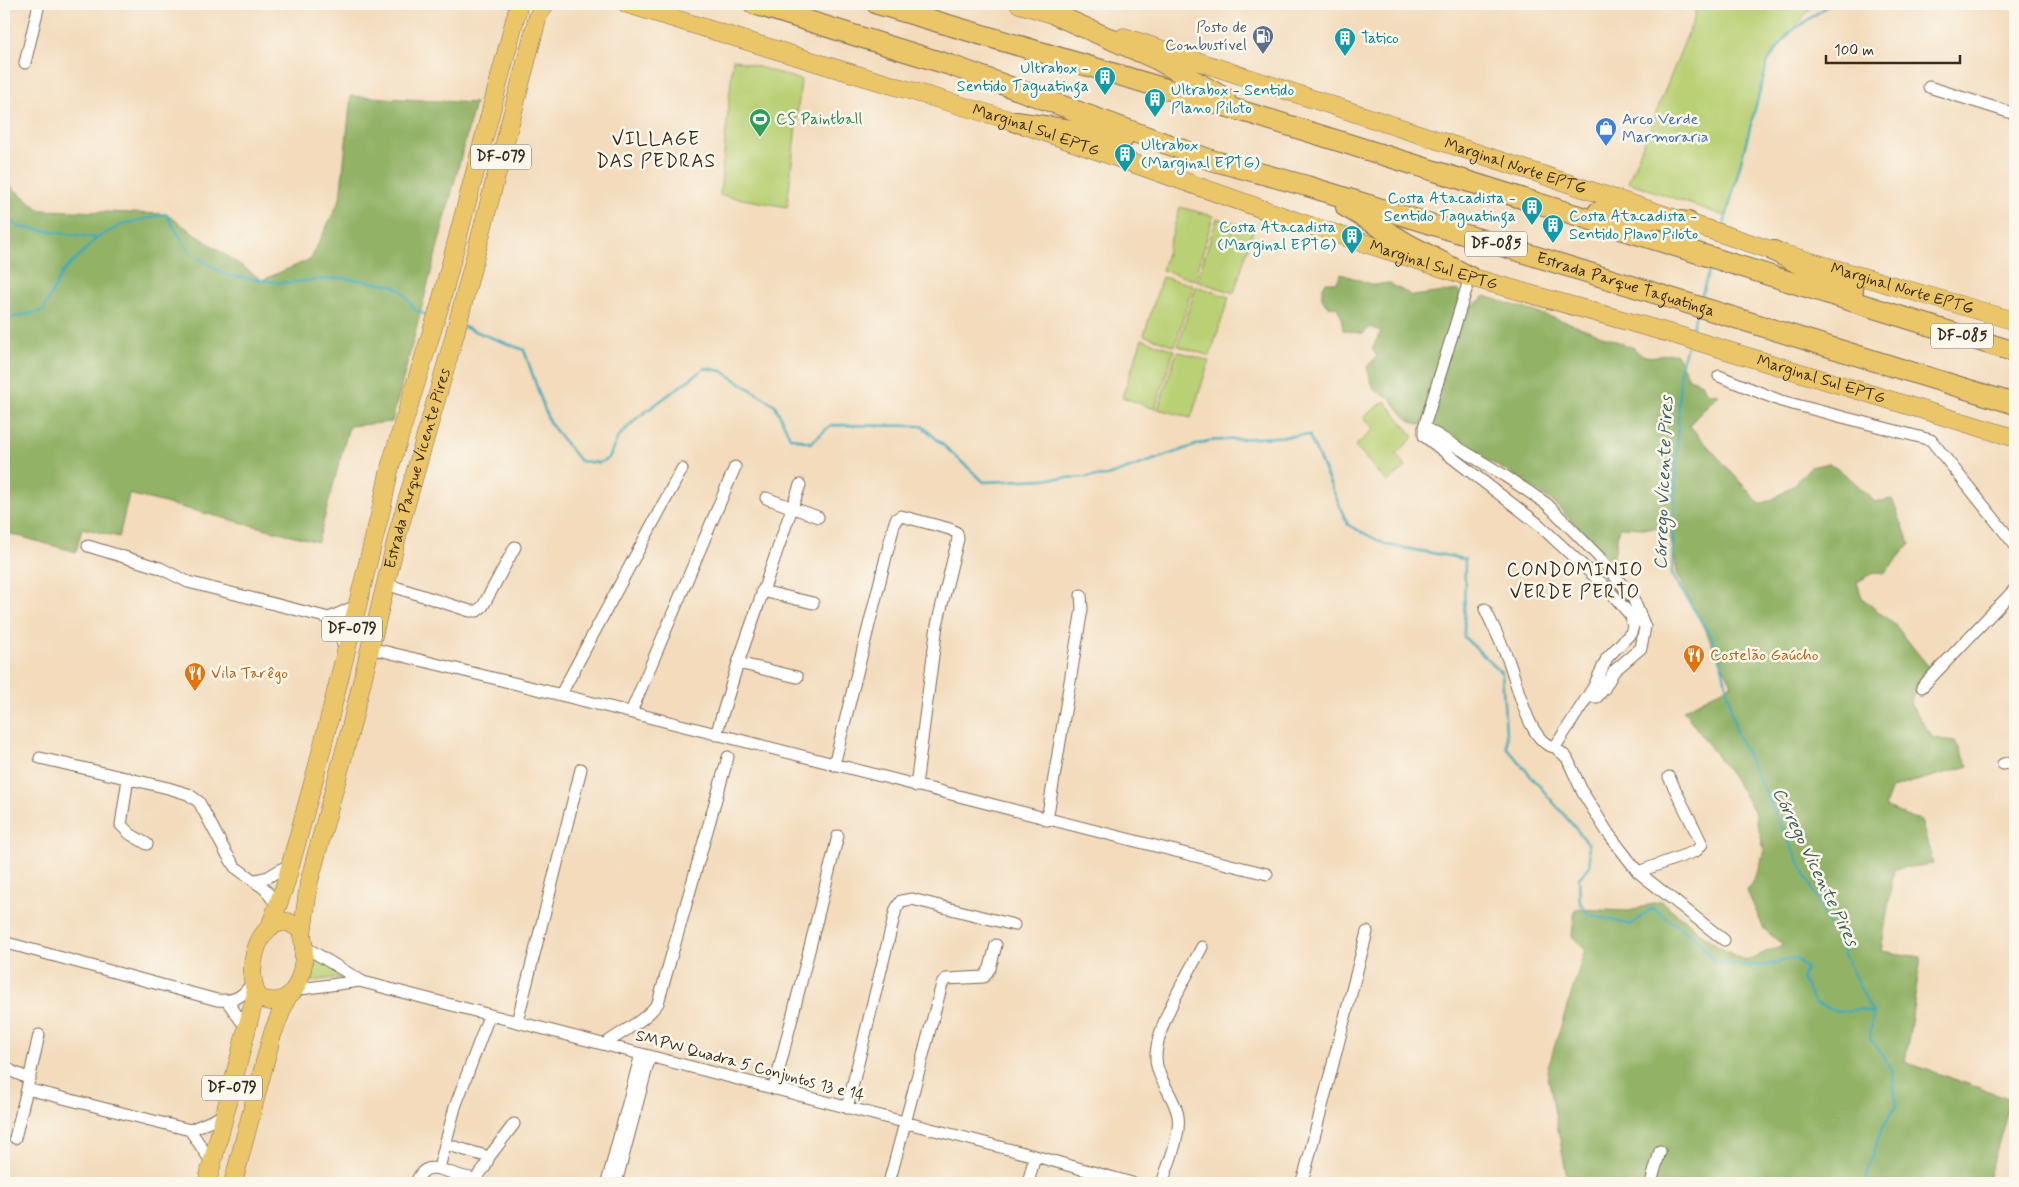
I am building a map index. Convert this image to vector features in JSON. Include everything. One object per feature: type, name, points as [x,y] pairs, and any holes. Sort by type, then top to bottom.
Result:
[{"type":"highway","name":"Estrada Parque Taguatinga","points":[[754,4],[950,65],[1211,160],[1307,186],[2015,404]]},
{"type":"highway","name":"DF-085","points":[[877,4],[1255,115],[2015,352]]},
{"type":"highway","points":[[1056,15],[1156,59],[1255,115]]},
{"type":"highway","points":[[1016,122],[1099,134],[1211,160]]},
{"type":"highway","points":[[1307,186],[1350,208],[1408,244],[1470,277]]},
{"type":"highway","points":[[1517,197],[1604,213],[1688,222]]},
{"type":"highway","points":[[1774,251],[1908,319]]},
{"type":"main road","name":"Estrada Parque Vicente Pires","points":[[270,927],[278,907],[290,864],[358,605],[390,467],[440,305],[519,4]]},
{"type":"main road","name":"Estrada Parque Vicente Pires","points":[[304,942],[309,882],[399,529],[453,341],[536,23],[545,4]]},
{"type":"main road","name":"Marginal Sul EPTG","points":[[627,4],[1016,122],[1299,222],[1470,277],[1676,335],[2015,438]]},
{"type":"main road","name":"Marginal Norte EPTG","points":[[1019,4],[1774,251],[2015,321]]},
{"type":"main road","points":[[1998,432],[2015,442]]},
{"type":"main road","points":[[385,495],[404,496],[407,505]]},
{"type":"main road","points":[[270,927],[281,922],[288,922],[300,929],[304,942]]},
{"type":"main road","name":"DF-079","points":[[207,1183],[246,1038],[254,987],[253,966],[256,950],[270,927]]},
{"type":"main road","name":"DF-079","points":[[233,1183],[272,1035],[303,967],[304,942]]},
{"type":"main road","points":[[254,987],[258,997],[272,1003],[278,1003],[290,994]]},
{"type":"street","points":[[25,63],[38,4]]},
{"type":"street","points":[[1929,87],[2015,114]]},
{"type":"street","points":[[1470,277],[1424,427],[1424,436],[1537,523],[1608,589],[1630,616],[1633,626],[1631,633],[1608,658],[1587,697],[1555,747]]},
{"type":"street","points":[[1719,376],[1781,400],[1931,440],[2015,545]]},
{"type":"street","points":[[1424,427],[1547,504],[1598,556],[1633,598],[1645,627],[1641,648],[1614,670],[1604,689],[1597,696],[1587,697]]},
{"type":"street","points":[[631,712],[735,468]]},
{"type":"street","points":[[562,694],[682,469]]},
{"type":"street","points":[[716,735],[738,663],[800,486]]},
{"type":"street","points":[[766,498],[818,517]]},
{"type":"street","points":[[834,765],[894,525],[896,519],[901,516],[950,529],[957,533],[958,539],[937,625],[916,786]]},
{"type":"street","points":[[88,546],[160,568],[188,582],[329,618],[358,605]]},
{"type":"street","points":[[386,584],[477,612],[515,546]]},
{"type":"street","points":[[1922,687],[2015,589]]},
{"type":"street","points":[[762,592],[813,603]]},
{"type":"street","points":[[1047,820],[1082,610],[1081,595]]},
{"type":"street","points":[[1485,609],[1510,662],[1528,718],[1546,743],[1550,747],[1555,747],[1566,758],[1583,793],[1608,833],[1638,872],[1724,940]]},
{"type":"street","points":[[329,618],[344,645],[345,654]]},
{"type":"street","points":[[370,648],[562,694],[1047,820],[1267,874]]},
{"type":"street","points":[[738,663],[797,677]]},
{"type":"street","points":[[605,1044],[647,1016],[658,1003],[728,757]]},
{"type":"street","points":[[40,758],[183,792],[193,797],[207,815],[235,867],[270,893],[278,907]]},
{"type":"street","points":[[2004,764],[2015,761]]},
{"type":"street","points":[[517,1022],[581,769]]},
{"type":"street","points":[[128,778],[121,825],[130,834],[147,844]]},
{"type":"street","points":[[1638,872],[1696,851],[1702,844],[1669,778]]},
{"type":"street","points":[[774,1089],[838,836]]},
{"type":"street","points":[[255,880],[268,878],[290,864]]},
{"type":"street","points":[[847,1108],[896,909],[901,901],[912,899],[1014,925]]},
{"type":"street","points":[[1301,1183],[1367,932]]},
{"type":"street","name":"SMPW Quadra 5 Conjuntos 13 e 14","points":[[304,942],[360,981],[489,1016],[605,1044],[1035,1156],[1132,1183]]},
{"type":"street","points":[[7,943],[227,1002],[235,1000],[254,987]]},
{"type":"street","points":[[889,1183],[942,984],[946,979],[984,977],[990,968],[996,945]]},
{"type":"street","points":[[1162,1183],[1178,1132],[1178,1118],[1158,1068],[1156,1050],[1169,1012],[1202,946]]},
{"type":"street","name":"SMPW Quadra 5 Conjuntos 13 e 14","points":[[290,994],[360,981]]},
{"type":"street","points":[[227,1002],[244,1025],[246,1038]]},
{"type":"street","points":[[439,1168],[455,1108],[489,1016]]},
{"type":"street","points":[[14,1138],[40,1035]]},
{"type":"street","points":[[607,1183],[628,1121],[646,1055]]},
{"type":"street","points":[[4,1064],[29,1084],[190,1130],[216,1119],[226,1112]]},
{"type":"street","points":[[616,1183],[628,1121]]},
{"type":"street","points":[[416,1183],[424,1170],[439,1168],[464,1177],[476,1178],[486,1167],[489,1157],[514,1124]]},
{"type":"street","points":[[190,1130],[212,1163]]},
{"type":"street","points":[[445,1144],[489,1157]]},
{"type":"street","points":[[1652,1183],[1660,1151]]},
{"type":"street","points":[[1028,1183],[1035,1156]]},
{"type":"green space","points":[[1695,4],[1814,4],[1768,61],[1727,217],[1628,182],[1695,16]]},
{"type":"green space","name":"CS Paintball","points":[[733,59],[801,80],[787,207],[720,195]]},
{"type":"green space","points":[[351,96],[475,103],[392,422],[349,426],[318,542],[129,494],[119,537],[82,528],[76,552],[4,532],[4,181],[40,210],[166,214],[262,280],[311,259],[340,199]]},
{"type":"green space","points":[[1180,207],[1213,216],[1195,280],[1162,270]]},
{"type":"green space","points":[[1217,218],[1253,230],[1234,293],[1197,281]]},
{"type":"green space","points":[[1341,274],[1374,285],[1388,283],[1413,296],[1458,290],[1466,306],[1473,306],[1485,296],[1567,322],[1634,348],[1643,355],[1653,356],[1676,353],[1689,378],[1702,383],[1706,392],[1718,394],[1689,425],[1760,504],[1787,490],[1810,467],[1829,463],[1850,478],[1875,502],[1892,499],[1910,544],[1884,574],[1874,573],[1857,582],[1862,598],[1896,626],[1932,671],[1915,690],[1910,703],[1933,738],[1955,741],[1969,766],[1892,788],[1885,806],[1906,816],[1921,820],[1933,864],[1894,869],[1881,951],[1921,957],[1905,1062],[2011,1099],[1988,1180],[1994,1183],[1568,1183],[1547,1070],[1585,950],[1572,936],[1575,909],[1630,911],[1661,901],[1717,946],[1745,961],[1783,945],[1764,929],[1747,891],[1760,867],[1764,849],[1754,811],[1737,783],[1683,710],[1732,684],[1678,577],[1669,529],[1619,527],[1613,563],[1552,501],[1507,471],[1447,439],[1435,427],[1414,423],[1404,416],[1389,397],[1374,390],[1367,367],[1377,356],[1372,349],[1381,331],[1370,327],[1363,334],[1343,330],[1341,316],[1337,307],[1327,306],[1323,300],[1322,291],[1326,282],[1337,282]]},
{"type":"green space","points":[[1162,277],[1193,285],[1175,346],[1144,335]]},
{"type":"green space","points":[[1196,286],[1229,297],[1210,356],[1178,346]]},
{"type":"green space","points":[[1142,339],[1174,350],[1155,409],[1122,397]]},
{"type":"green space","points":[[1177,351],[1209,361],[1191,418],[1158,409]]},
{"type":"green space","points":[[1385,401],[1414,437],[1396,454],[1406,467],[1387,482],[1355,446],[1374,429],[1364,417]]},
{"type":"green space","points":[[313,953],[354,978],[306,982],[312,967]]},
{"type":"waterway","name":"Córrego Vicente Pires","points":[[1723,228],[1768,61],[1788,34],[1830,4]]},
{"type":"waterway","points":[[4,215],[19,227],[97,238],[123,224],[166,214],[190,253],[226,275],[281,283],[342,278],[392,285],[402,291],[416,311],[430,316]]},
{"type":"waterway","points":[[4,319],[43,311],[62,273],[96,239]]},
{"type":"waterway","name":"Córrego Vicente Pires","points":[[1700,300],[1711,264]]},
{"type":"waterway","name":"Córrego Vicente Pires","points":[[1691,333],[1696,314]]},
{"type":"waterway","points":[[464,327],[524,350],[549,422],[580,461],[599,463],[609,458],[618,437],[637,418],[705,368],[722,371],[775,405],[790,437],[811,443],[831,425],[922,426],[984,482],[1107,476],[1208,441],[1309,435],[1348,525],[1387,545],[1465,559],[1464,637],[1502,673],[1507,748],[1588,843],[1590,866],[1579,878],[1580,903],[1588,914],[1631,925],[1652,908],[1698,940],[1713,961],[1725,964],[1763,966],[1795,958],[1806,968],[1802,979],[1815,1003],[1838,1012],[1860,1009],[1873,1014]]},
{"type":"waterway","name":"Córrego Vicente Pires","points":[[1687,346],[1680,369],[1672,575],[1718,647],[1736,732],[1873,1014],[1870,1038],[1892,1070],[1896,1106],[1881,1130],[1864,1183]]},
{"type":"place","name":"Posto de Combustível","points":[[1263,55]]},
{"type":"place","name":"Tatico","points":[[1345,57]]},
{"type":"place","name":"Ultrabox - Sentido Taguatinga","points":[[1105,96]]},
{"type":"place","name":"Ultrabox - Sentido Plano Piloto","points":[[1155,118]]},
{"type":"place","name":"CS Paintball","points":[[760,138]]},
{"type":"place","name":"Arco Verde Marmoraria","points":[[1606,147]]},
{"type":"place","name":"Ultrabox (Marginal EPTG)","points":[[1125,173]]},
{"type":"place","name":"Costa Atacadista - Sentido Taguatinga","points":[[1532,226]]},
{"type":"place","name":"Costa Atacadista - Sentido Plano Piloto","points":[[1553,244]]},
{"type":"place","name":"Costa Atacadista (Marginal EPTG)","points":[[1352,255]]},
{"type":"place","name":"Costelão Gaúcho","points":[[1694,674]]},
{"type":"place","name":"Vila Tarêgo","points":[[195,692]]},
{"type":"district","name":"VILLAGE DAS PEDRAS","points":[[656,150]]},
{"type":"district","name":"CONDOMINIO VERDE PERTO","points":[[1575,581]]}]
